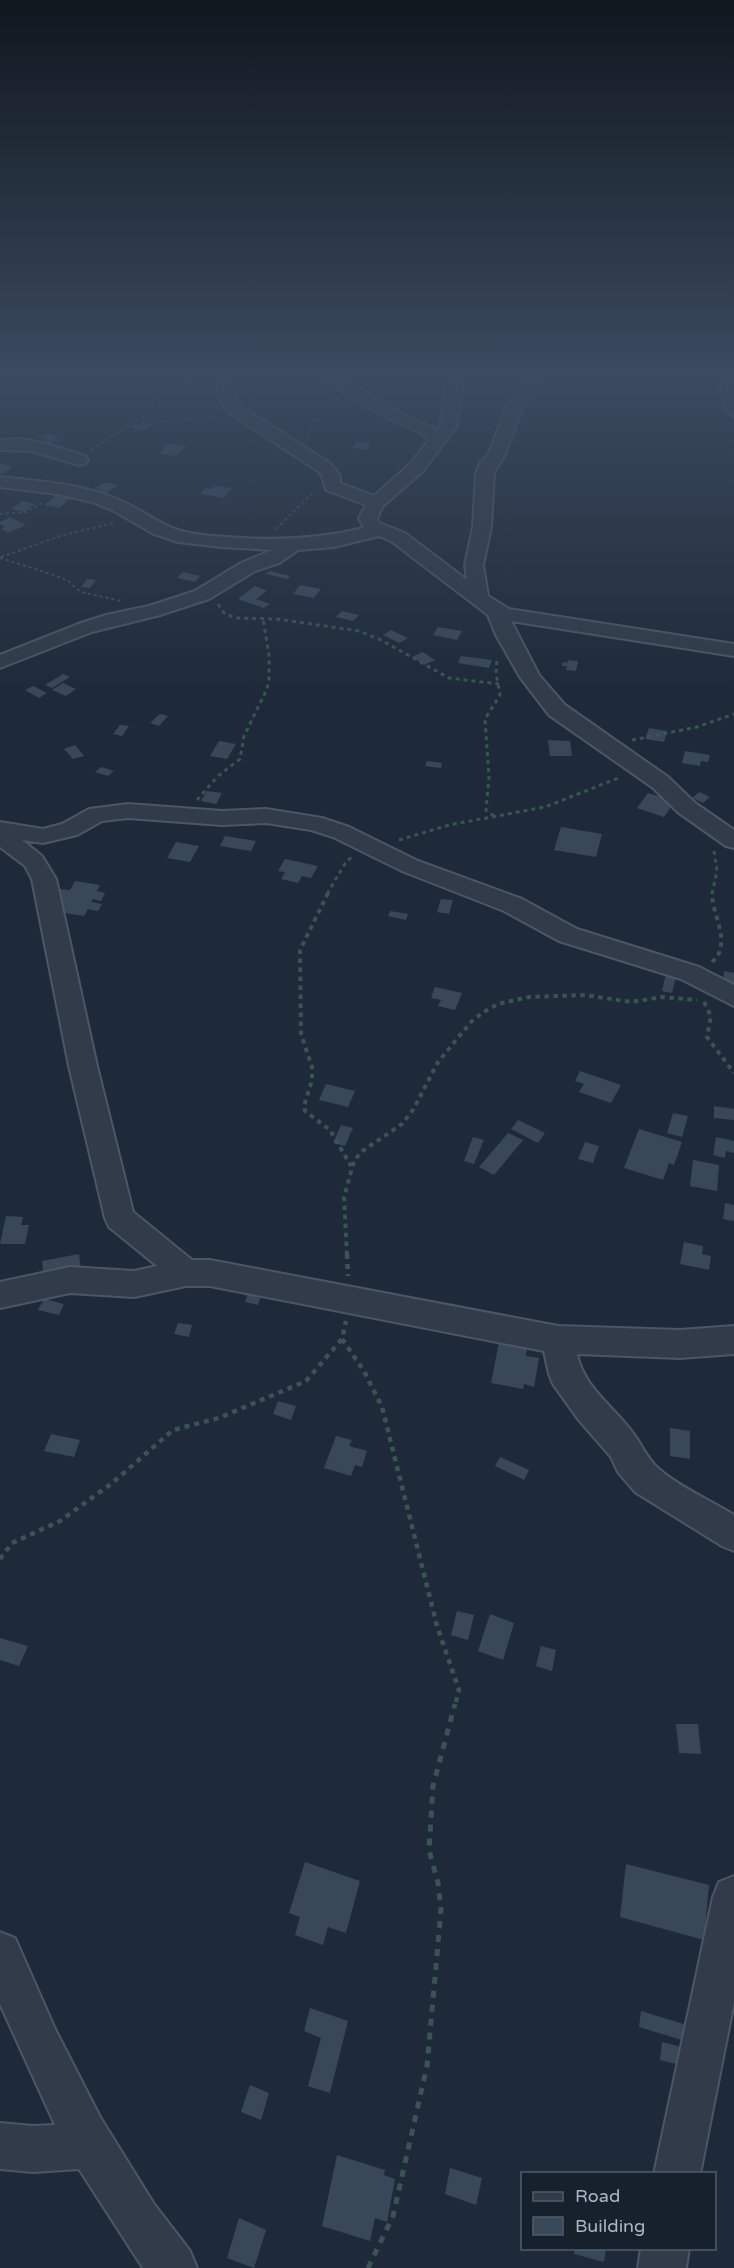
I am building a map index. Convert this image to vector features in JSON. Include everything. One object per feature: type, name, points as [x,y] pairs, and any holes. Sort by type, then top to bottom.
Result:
[{"type":"street","points":[[331,480],[332,486],[376,503]]},
{"type":"street","points":[[402,480],[376,503],[368,519],[371,526],[405,542],[497,612],[734,650]]},
{"type":"street","points":[[479,598],[474,565],[482,527],[485,480]]},
{"type":"street","points":[[0,482],[86,493],[139,517],[159,529],[177,535],[263,545],[293,545],[334,541],[380,530]]},
{"type":"street","points":[[0,662],[85,628],[113,619],[153,611],[202,595],[248,567],[272,559],[293,545]]},
{"type":"street","points":[[497,612],[506,635],[544,695],[558,710],[665,785],[694,813],[734,841]]},
{"type":"street","points":[[0,829],[43,836],[69,830],[97,814],[128,811],[222,818],[266,816],[314,823],[328,827],[410,866],[513,905],[568,935],[690,973],[734,997]]},
{"type":"street","points":[[0,834],[34,861],[44,879],[83,1066],[120,1218],[186,1273]]},
{"type":"street","points":[[0,1295],[70,1280],[134,1284],[186,1273],[210,1273],[558,1340],[680,1344],[734,1340]]},
{"type":"street","points":[[558,1340],[565,1374],[590,1409],[624,1447],[630,1461],[647,1481],[734,1534]]},
{"type":"street","points":[[677,2172],[734,1897]]},
{"type":"street","points":[[0,1953],[41,2050],[89,2145],[128,2207],[173,2268]]},
{"type":"street","points":[[0,2146],[33,2149],[89,2145]]},
{"type":"street","points":[[662,2268],[665,2250]]},
{"type":"path","points":[[263,545],[284,518],[327,480]]},
{"type":"path","points":[[0,513],[27,512],[63,489]]},
{"type":"path","points":[[0,558],[60,536],[139,517]]},
{"type":"path","points":[[0,558],[54,575],[68,581],[81,592],[134,604],[153,611]]},
{"type":"path","points":[[202,595],[217,603],[230,616],[248,620],[263,619],[359,631],[389,644],[449,678],[499,684]]},
{"type":"path","points":[[186,815],[219,776],[240,759],[244,736],[267,689],[269,679],[269,655],[263,619]]},
{"type":"path","points":[[494,816],[486,810],[489,777],[485,719],[500,695],[496,659],[506,635]]},
{"type":"path","points":[[609,747],[654,733],[699,727],[734,714]]},
{"type":"path","points":[[352,1167],[330,1130],[322,1122],[305,1112],[304,1106],[312,1080],[312,1067],[301,1034],[300,956],[304,939],[346,862],[370,847],[396,841],[429,828],[537,809],[641,768]]},
{"type":"path","points":[[694,813],[713,846],[718,864],[711,895],[722,939],[721,952],[716,960],[690,973],[711,1017],[707,1037],[734,1073]]},
{"type":"path","points":[[0,1559],[12,1543],[60,1521],[111,1484],[173,1430],[219,1418],[306,1381],[342,1340],[351,1300],[344,1197],[352,1167],[361,1152],[402,1124],[413,1110],[438,1062],[476,1017],[498,1004],[529,996],[585,995],[632,1002],[662,997],[703,1001]]},
{"type":"path","points":[[342,1340],[364,1371],[382,1407],[388,1442],[404,1488],[437,1626],[459,1690],[434,1786],[429,1850],[438,1883],[441,1910],[427,2066],[393,2216],[368,2268]]},
{"type":"building","points":[[104,483],[118,485],[106,493],[94,488]]},
{"type":"building","points":[[215,486],[232,488],[224,498],[201,494],[205,488],[213,489]]},
{"type":"building","points":[[58,494],[72,497],[59,508],[44,505]]},
{"type":"building","points":[[22,501],[35,504],[25,512],[11,509]]},
{"type":"building","points":[[10,517],[26,525],[8,533],[1,529],[5,527],[0,522]]},
{"type":"building","points":[[269,571],[290,576],[287,579],[266,574]]},
{"type":"building","points":[[183,572],[200,576],[195,582],[177,578]]},
{"type":"building","points":[[87,579],[96,580],[90,588],[81,587]]},
{"type":"building","points":[[300,585],[321,589],[314,598],[293,594]]},
{"type":"building","points":[[255,586],[267,591],[256,599],[270,604],[264,608],[238,599]]},
{"type":"building","points":[[342,611],[359,615],[353,621],[336,617]]},
{"type":"building","points":[[438,627],[462,631],[457,640],[433,635]]},
{"type":"building","points":[[391,630],[408,638],[399,643],[383,635]]},
{"type":"building","points":[[423,652],[435,660],[424,665],[412,657]]},
{"type":"building","points":[[461,656],[492,660],[489,668],[458,663]]},
{"type":"building","points":[[568,660],[578,661],[576,671],[566,670],[567,666],[562,666],[563,662],[567,663]]},
{"type":"building","points":[[63,674],[70,677],[52,688],[45,685]]},
{"type":"building","points":[[63,683],[76,689],[66,696],[52,690]]},
{"type":"building","points":[[33,686],[47,693],[39,698],[25,690]]},
{"type":"building","points":[[160,714],[168,716],[159,726],[150,723]]},
{"type":"building","points":[[120,725],[129,726],[122,736],[113,734]]},
{"type":"building","points":[[649,728],[667,731],[664,742],[645,739]]},
{"type":"building","points":[[548,740],[570,741],[572,756],[550,756]]},
{"type":"building","points":[[219,741],[236,744],[227,759],[210,756]]},
{"type":"building","points":[[75,745],[84,756],[73,759],[64,749]]},
{"type":"building","points":[[685,751],[710,755],[708,762],[701,761],[700,766],[682,763]]},
{"type":"building","points":[[427,761],[442,763],[441,768],[425,766]]},
{"type":"building","points":[[101,767],[114,771],[108,776],[95,772]]},
{"type":"building","points":[[207,791],[222,793],[216,804],[201,801]]},
{"type":"building","points":[[699,792],[710,797],[703,803],[692,798]]},
{"type":"building","points":[[648,793],[675,801],[664,817],[637,808]]},
{"type":"building","points":[[561,827],[602,834],[596,857],[554,850]]},
{"type":"building","points":[[225,836],[256,841],[251,851],[220,846]]},
{"type":"building","points":[[176,842],[199,846],[190,862],[167,858]]},
{"type":"building","points":[[285,859],[318,866],[311,878],[302,876],[298,883],[281,879],[285,872],[278,871]]},
{"type":"building","points":[[75,881],[100,885],[97,891],[105,893],[101,901],[93,899],[91,902],[102,904],[98,911],[88,909],[84,916],[58,912],[63,903],[52,902],[59,889],[70,890]]},
{"type":"building","points":[[441,899],[453,900],[449,914],[437,912]]},
{"type":"building","points":[[390,911],[408,914],[406,920],[388,916]]},
{"type":"building","points":[[724,971],[734,973],[734,991],[723,990]]},
{"type":"building","points":[[666,973],[676,976],[672,993],[662,991]]},
{"type":"building","points":[[435,987],[462,993],[455,1010],[438,1006],[441,1000],[431,998]]},
{"type":"building","points":[[580,1071],[621,1085],[611,1103],[579,1092],[584,1084],[575,1081]]},
{"type":"building","points":[[326,1084],[355,1091],[348,1107],[319,1100]]},
{"type":"building","points":[[714,1106],[734,1109],[734,1120],[714,1118]]},
{"type":"building","points":[[673,1113],[688,1116],[682,1137],[667,1133]]},
{"type":"building","points":[[518,1120],[545,1133],[538,1143],[511,1129]]},
{"type":"building","points":[[341,1125],[353,1128],[345,1146],[333,1143]]},
{"type":"building","points":[[639,1129],[682,1142],[674,1165],[669,1163],[663,1180],[624,1168]]},
{"type":"building","points":[[508,1133],[523,1140],[494,1175],[479,1167]]},
{"type":"building","points":[[473,1137],[484,1140],[474,1164],[464,1161]]},
{"type":"building","points":[[716,1137],[734,1141],[734,1153],[726,1151],[725,1158],[713,1155]]},
{"type":"building","points":[[585,1142],[599,1146],[593,1163],[578,1159]]},
{"type":"building","points":[[693,1160],[719,1165],[717,1191],[690,1186]]},
{"type":"building","points":[[725,1203],[734,1205],[734,1221],[723,1219]]},
{"type":"building","points":[[6,1216],[23,1217],[21,1225],[29,1225],[25,1244],[0,1244]]},
{"type":"building","points":[[684,1242],[703,1246],[702,1254],[711,1256],[709,1270],[680,1264]]},
{"type":"building","points":[[79,1254],[81,1270],[44,1277],[42,1261]]},
{"type":"building","points":[[250,1287],[263,1290],[258,1305],[245,1302]]},
{"type":"building","points":[[44,1299],[64,1304],[59,1315],[38,1310]]},
{"type":"building","points":[[178,1323],[192,1325],[189,1337],[174,1334]]},
{"type":"building","points":[[499,1342],[527,1348],[526,1356],[539,1358],[534,1387],[524,1384],[523,1389],[491,1383]]},
{"type":"building","points":[[278,1401],[296,1406],[291,1420],[273,1414]]},
{"type":"building","points":[[670,1428],[690,1431],[690,1459],[670,1456]]},
{"type":"building","points":[[51,1434],[80,1440],[74,1457],[44,1451]]},
{"type":"building","points":[[336,1436],[352,1440],[349,1446],[367,1451],[362,1467],[355,1465],[351,1476],[324,1468]]},
{"type":"building","points":[[500,1457],[529,1470],[524,1480],[495,1466]]},
{"type":"building","points":[[457,1611],[474,1615],[468,1640],[451,1635]]},
{"type":"building","points":[[490,1614],[514,1623],[503,1660],[478,1651]]},
{"type":"building","points":[[0,1638],[28,1646],[19,1666],[0,1660]]},
{"type":"building","points":[[541,1646],[556,1650],[552,1671],[536,1666]]},
{"type":"building","points":[[676,1724],[698,1724],[701,1754],[679,1753]]},
{"type":"building","points":[[305,1862],[360,1881],[346,1933],[328,1927],[323,1945],[295,1935],[300,1917],[289,1913]]},
{"type":"building","points":[[626,1864],[709,1885],[704,1940],[620,1917]]},
{"type":"building","points":[[310,2008],[348,2021],[330,2093],[308,2086],[321,2038],[304,2031]]},
{"type":"building","points":[[641,2011],[687,2025],[685,2041],[639,2027]]},
{"type":"building","points":[[662,2042],[685,2048],[684,2066],[660,2060]]},
{"type":"building","points":[[250,2085],[269,2093],[261,2120],[241,2112]]},
{"type":"building","points":[[337,2155],[385,2170],[384,2175],[395,2179],[387,2222],[375,2218],[370,2241],[322,2226]]},
{"type":"building","points":[[450,2168],[482,2178],[476,2205],[445,2194]]},
{"type":"building","points":[[239,2218],[266,2230],[254,2268],[227,2258]]},
{"type":"building","points":[[575,2250],[606,2250],[604,2262],[574,2254]]}]
